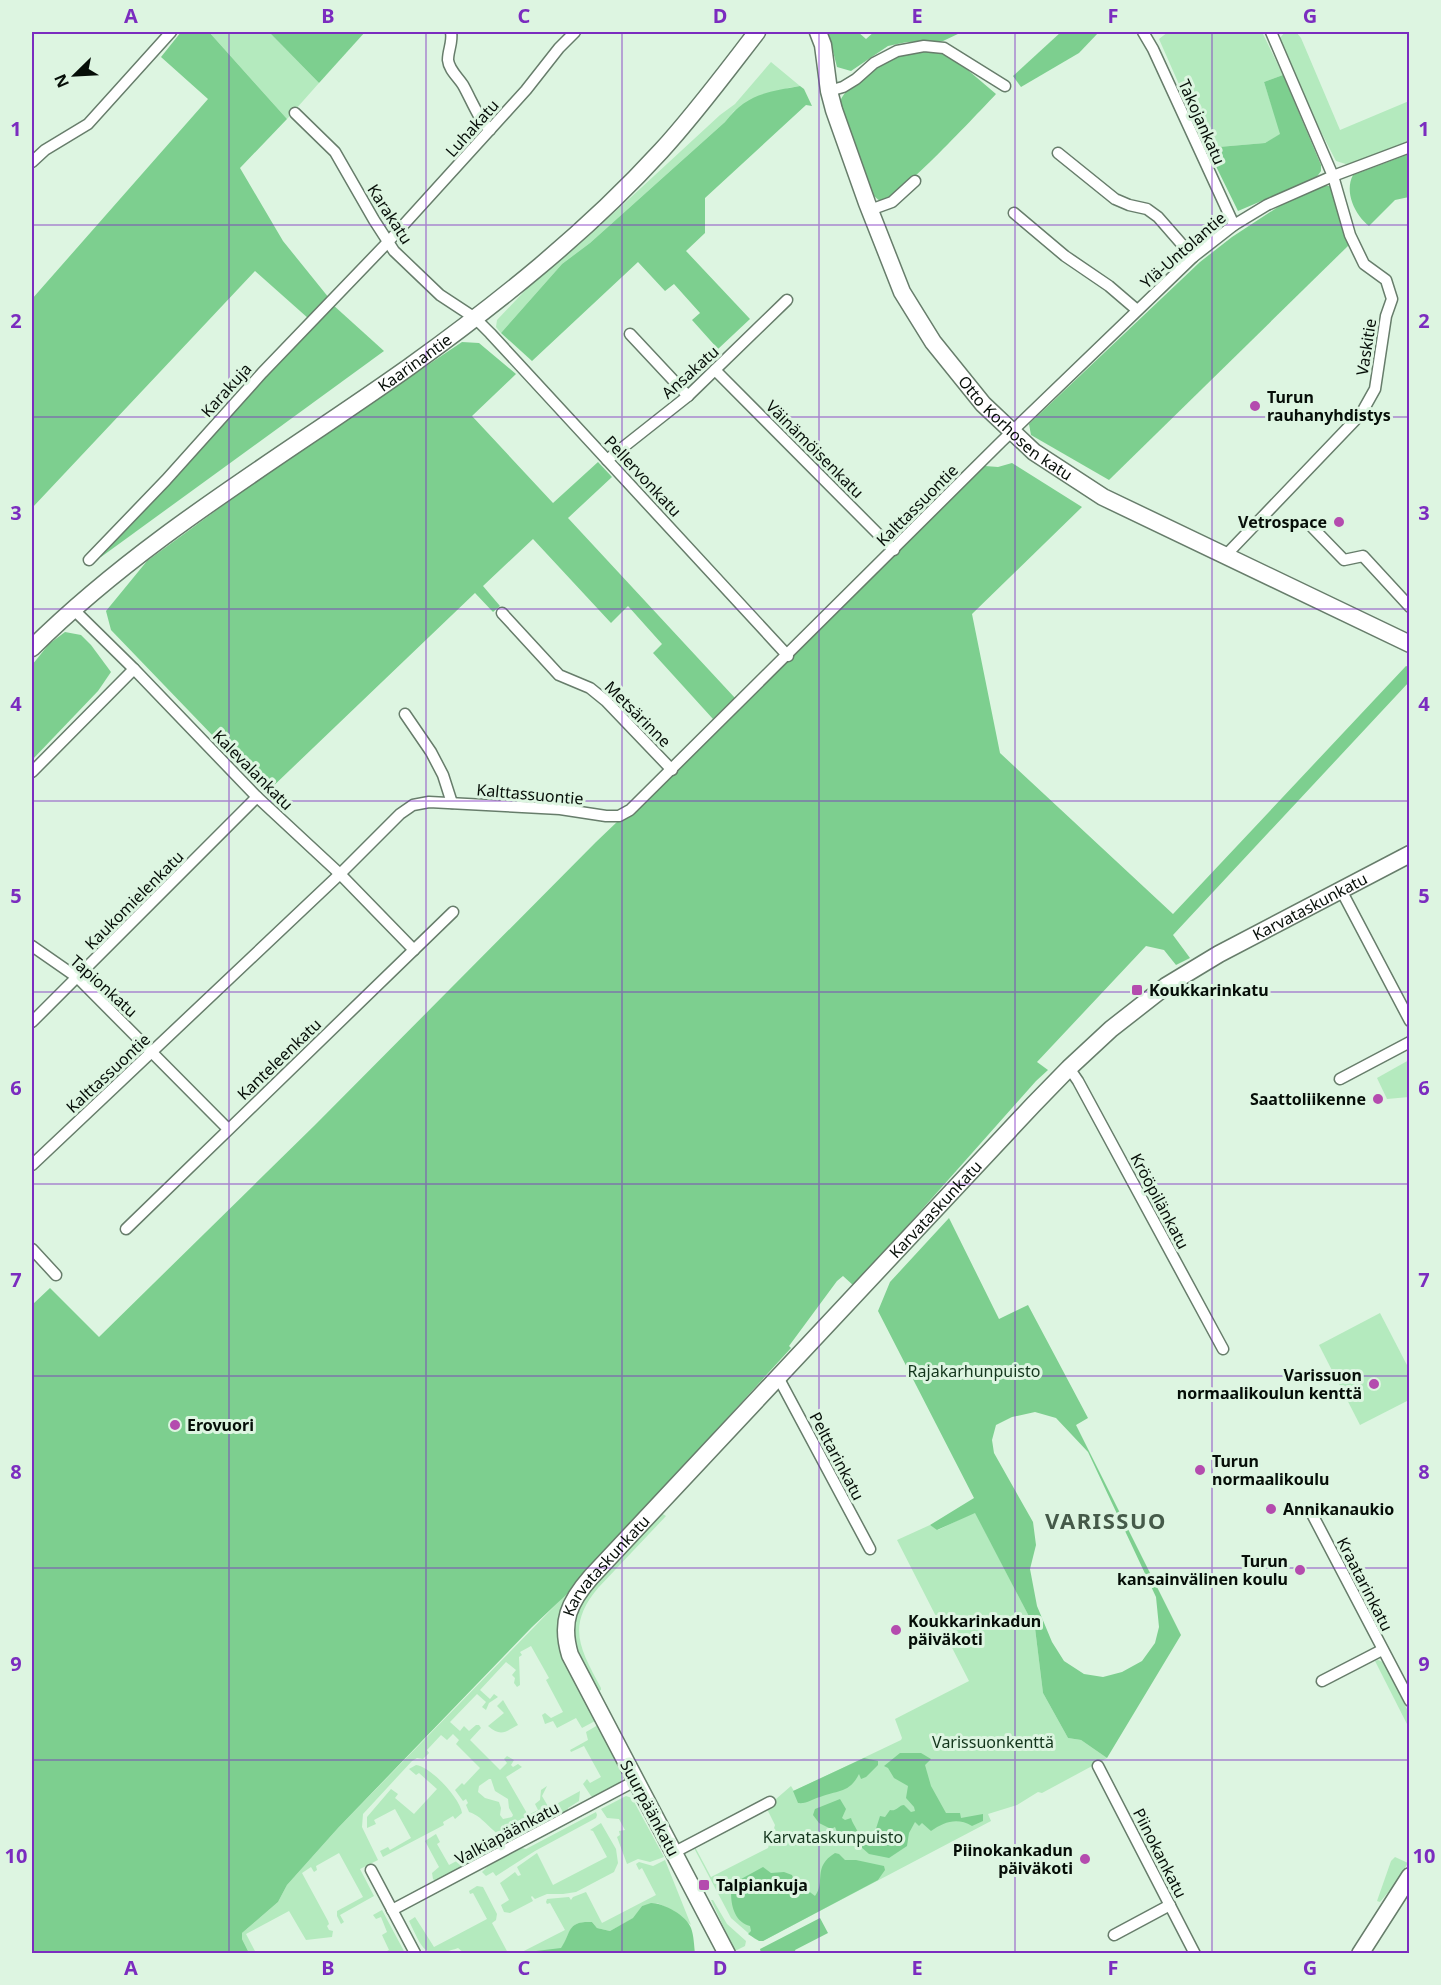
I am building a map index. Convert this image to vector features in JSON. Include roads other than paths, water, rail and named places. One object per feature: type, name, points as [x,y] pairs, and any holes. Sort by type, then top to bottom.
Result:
[{"type":"street","points":[[32,162],[45,150],[88,124],[171,32]]},
{"type":"street","points":[[451,32],[452,39],[448,57],[450,66],[466,90],[479,118],[490,130]]},
{"type":"street","name":"Luhakatu","points":[[388,242],[526,90],[574,32]]},
{"type":"street","name":"Kaarinantie","points":[[32,648],[73,609],[134,558],[221,494],[408,367],[475,318],[576,234],[621,193],[690,117],[757,32]]},
{"type":"street","name":"Otto Korhosen katu","points":[[818,32],[823,45],[829,91],[870,210],[902,292],[917,319],[958,375],[983,404],[1055,467],[1103,497],[1410,644]]},
{"type":"street","name":"Takojankatu","points":[[1143,32],[1234,225]]},
{"type":"street","name":"Vaskitie","points":[[1226,555],[1361,414],[1375,389],[1386,316],[1392,299],[1386,280],[1364,264],[1344,218],[1333,176],[1271,32]]},
{"type":"street","points":[[829,91],[843,87],[874,63],[897,51],[924,46],[944,48],[1005,86]]},
{"type":"street","name":"Karakatu","points":[[295,113],[334,152],[388,242],[401,258],[440,295],[475,318]]},
{"type":"street","name":"Ylä-Untolantie","points":[[1013,432],[1137,309],[1193,257],[1234,225],[1267,204],[1410,147]]},
{"type":"street","points":[[1058,153],[1115,199],[1147,209],[1158,217],[1193,257]]},
{"type":"street","points":[[870,210],[892,202],[915,181]]},
{"type":"street","points":[[1014,213],[1065,256],[1109,286],[1137,309]]},
{"type":"street","name":"Karakuja","points":[[89,560],[166,480],[262,373],[388,242]]},
{"type":"street","name":"Ansakatu","points":[[607,460],[688,396],[787,300]]},
{"type":"street","name":"Pellervonkatu","points":[[475,318],[788,656]]},
{"type":"street","points":[[630,334],[688,396]]},
{"type":"street","name":"Väinämöisenkatu","points":[[715,370],[894,550]]},
{"type":"street","name":"Kalttassuontie","points":[[32,1165],[340,874],[400,814],[413,805],[429,802],[560,809],[606,816],[619,816],[630,810],[1013,432]]},
{"type":"street","points":[[1313,528],[1344,560],[1363,556],[1410,607]]},
{"type":"street","name":"Kalevalankatu","points":[[73,609],[134,669],[257,798],[340,874],[414,950]]},
{"type":"street","name":"Metsärinne","points":[[502,613],[559,675],[590,688],[606,701],[672,770]]},
{"type":"street","points":[[32,772],[134,669]]},
{"type":"street","points":[[405,714],[431,752],[443,775],[452,803]]},
{"type":"street","name":"Kaukomielenkatu","points":[[32,1022],[257,798]]},
{"type":"street","name":"Karvataskunkatu","points":[[574,1663],[568,1647],[566,1627],[568,1615],[574,1598],[591,1577],[1069,1068],[1111,1029],[1166,986],[1219,954],[1410,854]]},
{"type":"street","points":[[1341,890],[1410,1021]]},
{"type":"street","name":"Kanteleenkatu","points":[[126,1229],[453,912]]},
{"type":"street","name":"Tapionkatu","points":[[32,945],[78,978],[228,1130]]},
{"type":"street","points":[[1340,1080],[1410,1042]]},
{"type":"street","name":"Krööpilänkatu","points":[[1069,1068],[1089,1100],[1223,1349]]},
{"type":"street","points":[[32,1249],[56,1275]]},
{"type":"street","name":"Pelttarinkatu","points":[[778,1377],[870,1549]]},
{"type":"street","name":"Kraatarinkatu","points":[[1311,1512],[1410,1701]]},
{"type":"street","points":[[1322,1681],[1382,1650]]},
{"type":"street","name":"Suurpäänkatu","points":[[574,1663],[727,1953]]},
{"type":"street","name":"Piinokankatu","points":[[1098,1766],[1195,1953]]},
{"type":"street","name":"Valkiapäänkatu","points":[[392,1910],[635,1781]]},
{"type":"street","points":[[673,1853],[770,1802]]},
{"type":"street","points":[[371,1870],[415,1953]]},
{"type":"street","points":[[1360,1953],[1410,1876]]},
{"type":"street","points":[[1114,1935],[1170,1905]]},
{"type":"place","name":"Turun rauhanyhdistys","points":[[1255,406]]},
{"type":"place","name":"Vetrospace","points":[[1339,522]]},
{"type":"place","name":"Koukkarinkatu","points":[[1137,990]]},
{"type":"place","name":"Saattoliikenne","points":[[1378,1099]]},
{"type":"place","name":"Varissuon normaalikoulun kenttä","points":[[1374,1384]]},
{"type":"place","name":"Erovuori","points":[[175,1425]]},
{"type":"place","name":"Turun normaalikoulu","points":[[1200,1470]]},
{"type":"place","name":"Annikanaukio","points":[[1271,1509]]},
{"type":"place","name":"Turun kansainvälinen koulu","points":[[1300,1570]]},
{"type":"place","name":"Koukkarinkadun päiväkoti","points":[[896,1630]]},
{"type":"place","name":"Piinokankadun päiväkoti","points":[[1085,1859]]},
{"type":"place","name":"Talpiankuja","points":[[704,1885]]},
{"type":"district","name":"VARISSUO","points":[[1106,1520]]},
{"type":"park label","name":"Rajakarhunpuisto","points":[[974,1371]]},
{"type":"park label","name":"Varissuonkenttä","points":[[993,1742]]},
{"type":"park label","name":"Karvataskunpuisto","points":[[833,1837]]}]
